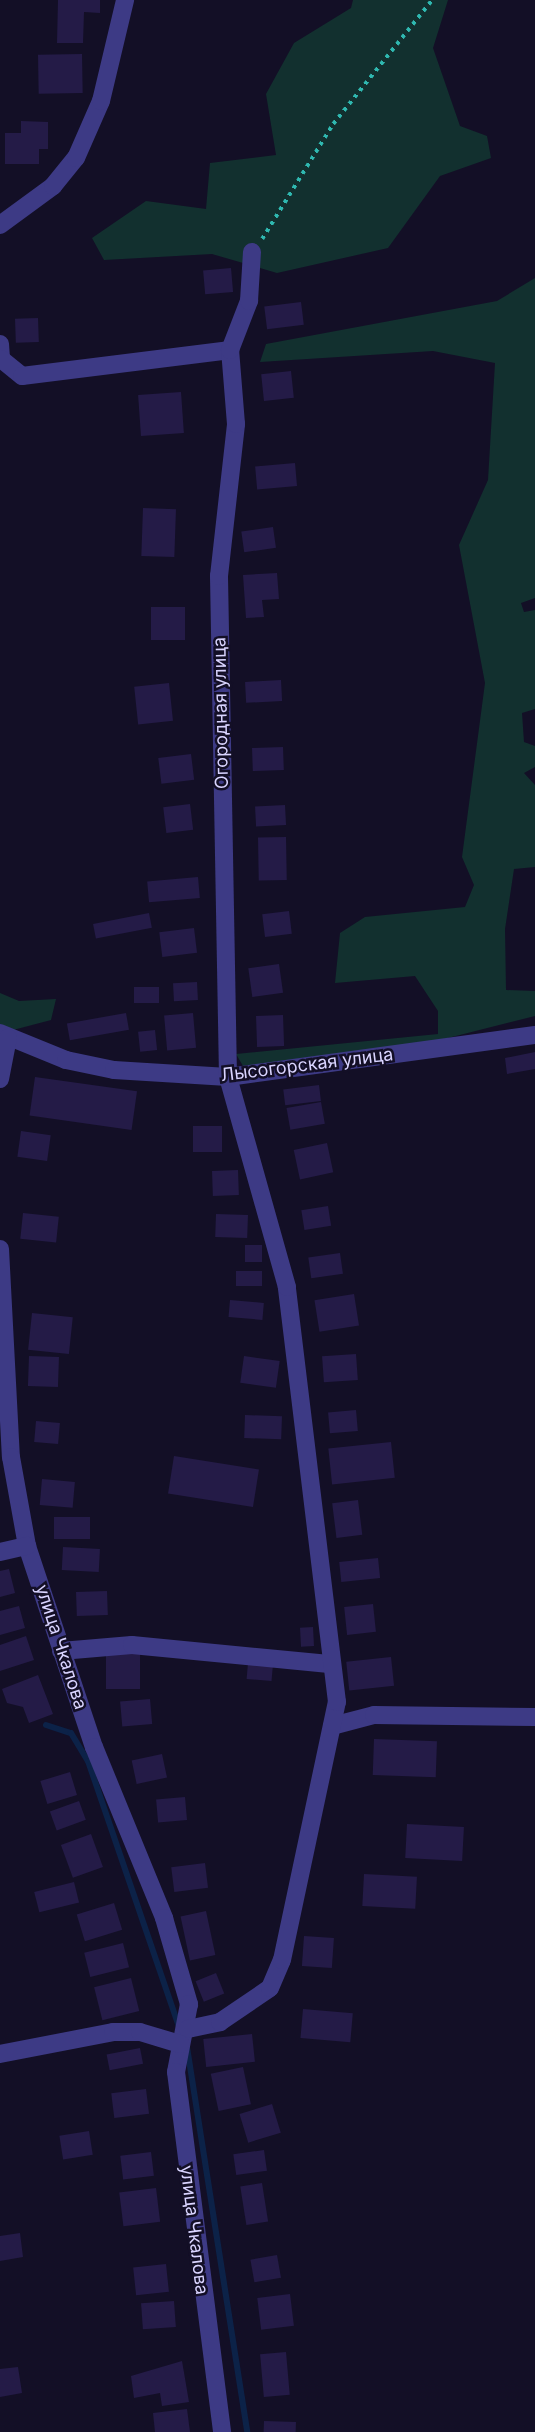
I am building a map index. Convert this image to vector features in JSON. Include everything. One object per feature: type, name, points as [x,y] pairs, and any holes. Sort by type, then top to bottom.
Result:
[{"type":"street","points":[[0,225],[53,186],[76,158],[101,101],[125,0]]},
{"type":"street","points":[[0,344],[1,359],[22,376],[230,349],[249,301],[252,251]]},
{"type":"street","name":"Огородная улица","points":[[230,349],[236,424],[219,576],[228,1077],[287,1287],[329,1664],[337,1702],[332,1726]]},
{"type":"street","points":[[0,1079],[4,1035]]},
{"type":"street","name":"Лысогорская улица","points":[[4,1035],[114,1070],[228,1077],[535,1035]]},
{"type":"street","name":"улица Чкалова","points":[[0,1249],[11,1457],[27,1546],[61,1651],[164,1918],[189,2004],[176,2072],[222,2432]]},
{"type":"street","points":[[0,1552],[27,1546]]},
{"type":"street","points":[[61,1651],[132,1644],[329,1664]]},
{"type":"street","points":[[0,2054],[113,2032],[184,2037],[220,2022],[270,1988],[282,1960],[332,1726],[374,1715],[535,1717]]},
{"type":"path","points":[[252,251],[333,124],[432,0]]},
{"type":"green space","points":[[353,0],[448,0],[433,48],[460,126],[487,136],[491,158],[440,176],[388,248],[277,273],[212,254],[104,260],[92,238],[146,201],[206,209],[210,163],[276,155],[266,94],[294,43],[351,8]]},
{"type":"green space","points":[[535,278],[535,598],[521,603],[524,612],[535,610],[535,709],[522,713],[524,742],[535,746],[535,767],[524,773],[535,785],[535,867],[514,869],[505,929],[506,990],[535,991],[535,1016],[436,1041],[243,1066],[236,1054],[438,1034],[438,1011],[415,976],[335,983],[340,933],[365,917],[465,907],[474,885],[462,857],[485,683],[459,545],[488,480],[495,363],[433,351],[260,362],[266,344],[497,301]]},
{"type":"green space","points":[[0,993],[19,1001],[56,999],[51,1020],[13,1030],[0,1024]]},
{"type":"building","points":[[58,0],[100,0],[100,13],[84,12],[83,43],[57,43]]},
{"type":"building","points":[[82,54],[83,93],[39,94],[38,55]]},
{"type":"building","points":[[21,121],[48,122],[48,149],[39,149],[39,164],[5,164],[5,133],[21,133]]},
{"type":"building","points":[[231,268],[233,292],[205,294],[203,270]]},
{"type":"building","points":[[301,302],[304,325],[267,329],[264,307]]},
{"type":"building","points":[[38,318],[39,342],[16,343],[15,319]]},
{"type":"building","points":[[291,371],[294,398],[264,401],[261,374]]},
{"type":"building","points":[[181,392],[184,433],[141,436],[138,395]]},
{"type":"building","points":[[295,463],[297,486],[257,489],[255,466]]},
{"type":"building","points":[[143,508],[176,509],[174,557],[141,556]]},
{"type":"building","points":[[273,527],[276,548],[244,552],[241,531]]},
{"type":"building","points":[[277,573],[279,599],[262,600],[264,617],[246,618],[243,575]]},
{"type":"building","points":[[151,607],[185,607],[185,640],[151,640]]},
{"type":"building","points":[[281,680],[282,701],[246,703],[245,682]]},
{"type":"building","points":[[169,683],[173,721],[138,724],[134,687]]},
{"type":"building","points":[[283,747],[284,770],[253,771],[252,748]]},
{"type":"building","points":[[191,754],[194,780],[161,784],[158,758]]},
{"type":"building","points":[[190,804],[193,830],[166,833],[163,807]]},
{"type":"building","points":[[285,805],[286,825],[256,827],[255,807]]},
{"type":"building","points":[[258,837],[286,837],[287,880],[259,880]]},
{"type":"building","points":[[198,877],[200,898],[149,902],[147,881]]},
{"type":"building","points":[[289,911],[292,934],[265,937],[262,914]]},
{"type":"building","points":[[149,913],[152,928],[96,939],[93,924]]},
{"type":"building","points":[[194,928],[197,953],[162,957],[159,932]]},
{"type":"building","points":[[279,964],[283,993],[252,997],[248,968]]},
{"type":"building","points":[[197,982],[198,1000],[174,1001],[173,983]]},
{"type":"building","points":[[134,987],[159,987],[159,1003],[134,1003]]},
{"type":"building","points":[[126,1013],[129,1030],[70,1040],[67,1023]]},
{"type":"building","points":[[193,1013],[196,1048],[167,1050],[164,1016]]},
{"type":"building","points":[[283,1015],[284,1046],[257,1047],[256,1016]]},
{"type":"building","points":[[155,1030],[157,1050],[140,1052],[138,1032]]},
{"type":"building","points":[[535,1052],[535,1069],[507,1074],[505,1058]]},
{"type":"building","points":[[35,1077],[137,1091],[132,1130],[30,1116]]},
{"type":"building","points":[[319,1085],[321,1101],[285,1105],[283,1089]]},
{"type":"building","points":[[321,1102],[325,1124],[290,1130],[287,1108]]},
{"type":"building","points":[[193,1126],[222,1126],[222,1152],[193,1152]]},
{"type":"building","points":[[21,1131],[51,1135],[47,1161],[17,1157]]},
{"type":"building","points":[[327,1143],[333,1172],[300,1179],[294,1150]]},
{"type":"building","points":[[238,1170],[239,1195],[213,1196],[212,1171]]},
{"type":"building","points":[[328,1206],[331,1226],[304,1230],[301,1210]]},
{"type":"building","points":[[23,1213],[59,1217],[56,1243],[20,1239]]},
{"type":"building","points":[[216,1214],[248,1215],[247,1238],[215,1237]]},
{"type":"building","points":[[245,1245],[262,1245],[262,1262],[245,1262]]},
{"type":"building","points":[[340,1253],[343,1274],[311,1278],[308,1257]]},
{"type":"building","points":[[236,1271],[262,1271],[262,1286],[236,1286]]},
{"type":"building","points":[[354,1294],[359,1326],[319,1332],[314,1300]]},
{"type":"building","points":[[230,1300],[264,1303],[262,1320],[229,1317]]},
{"type":"building","points":[[32,1313],[73,1317],[69,1354],[28,1350]]},
{"type":"building","points":[[356,1354],[358,1380],[324,1382],[322,1356]]},
{"type":"building","points":[[29,1356],[59,1357],[58,1387],[28,1386]]},
{"type":"building","points":[[244,1356],[280,1361],[276,1388],[240,1383]]},
{"type":"building","points":[[356,1410],[358,1431],[330,1433],[328,1412]]},
{"type":"building","points":[[245,1415],[282,1416],[281,1439],[244,1438]]},
{"type":"building","points":[[36,1421],[60,1423],[58,1444],[34,1442]]},
{"type":"building","points":[[391,1442],[395,1478],[332,1484],[328,1449]]},
{"type":"building","points":[[174,1456],[259,1469],[253,1507],[168,1494]]},
{"type":"building","points":[[42,1479],[75,1482],[73,1508],[40,1505]]},
{"type":"building","points":[[358,1500],[362,1535],[336,1538],[332,1503]]},
{"type":"building","points":[[54,1517],[90,1517],[90,1539],[54,1539]]},
{"type":"building","points":[[63,1547],[100,1549],[99,1572],[62,1570]]},
{"type":"building","points":[[378,1558],[380,1578],[341,1582],[339,1562]]},
{"type":"building","points":[[9,1569],[15,1593],[0,1597],[0,1571]]},
{"type":"building","points":[[107,1591],[108,1615],[77,1616],[76,1592]]},
{"type":"building","points":[[373,1604],[376,1632],[347,1635],[344,1607]]},
{"type":"building","points":[[19,1606],[25,1628],[0,1635],[0,1611]]},
{"type":"building","points":[[313,1627],[314,1646],[301,1647],[300,1628]]},
{"type":"building","points":[[26,1636],[34,1660],[0,1671],[0,1645]]},
{"type":"building","points":[[106,1654],[140,1654],[140,1689],[106,1689]]},
{"type":"building","points":[[391,1657],[394,1686],[349,1691],[346,1662]]},
{"type":"building","points":[[248,1663],[273,1665],[272,1681],[247,1679]]},
{"type":"building","points":[[38,1675],[53,1714],[29,1723],[23,1707],[7,1703],[2,1689]]},
{"type":"building","points":[[150,1699],[152,1724],[122,1727],[120,1702]]},
{"type":"building","points":[[374,1739],[437,1741],[436,1777],[373,1775]]},
{"type":"building","points":[[162,1754],[167,1777],[137,1784],[132,1760]]},
{"type":"building","points":[[70,1772],[77,1795],[47,1804],[40,1781]]},
{"type":"building","points":[[185,1797],[187,1820],[158,1822],[156,1800]]},
{"type":"building","points":[[79,1801],[86,1820],[57,1830],[50,1812]]},
{"type":"building","points":[[407,1824],[464,1827],[462,1861],[405,1858]]},
{"type":"building","points":[[91,1834],[103,1867],[73,1878],[61,1845]]},
{"type":"building","points":[[205,1863],[208,1888],[174,1892],[171,1867]]},
{"type":"building","points":[[364,1874],[417,1877],[415,1909],[362,1906]]},
{"type":"building","points":[[74,1882],[79,1902],[39,1912],[34,1892]]},
{"type":"building","points":[[114,1903],[122,1930],[85,1941],[77,1914]]},
{"type":"building","points":[[206,1911],[215,1955],[190,1960],[181,1916]]},
{"type":"building","points":[[304,1936],[334,1938],[332,1968],[302,1966]]},
{"type":"building","points":[[123,1943],[129,1967],[90,1977],[84,1953]]},
{"type":"building","points":[[216,1973],[224,1993],[204,2002],[196,1981]]},
{"type":"building","points":[[131,1978],[139,2011],[102,2020],[94,1987]]},
{"type":"building","points":[[303,2009],[353,2013],[350,2042],[300,2038]]},
{"type":"building","points":[[252,2034],[255,2062],[206,2067],[203,2039]]},
{"type":"building","points":[[140,2048],[143,2064],[110,2070],[107,2054]]},
{"type":"building","points":[[243,2067],[251,2104],[219,2111],[211,2074]]},
{"type":"building","points":[[146,2089],[149,2114],[114,2118],[111,2093]]},
{"type":"building","points":[[272,2104],[281,2133],[248,2143],[239,2114]]},
{"type":"building","points":[[89,2131],[93,2155],[63,2159],[59,2136]]},
{"type":"building","points":[[264,2150],[267,2171],[236,2175],[233,2154]]},
{"type":"building","points":[[151,2152],[154,2176],[123,2180],[120,2156]]},
{"type":"building","points":[[262,2183],[268,2222],[246,2225],[240,2186]]},
{"type":"building","points":[[156,2188],[160,2222],[123,2226],[119,2193]]},
{"type":"building","points":[[20,2233],[23,2257],[0,2261],[0,2236]]},
{"type":"building","points":[[277,2255],[281,2278],[254,2282],[250,2260]]},
{"type":"building","points":[[166,2264],[169,2292],[136,2295],[133,2267]]},
{"type":"building","points":[[290,2294],[294,2326],[261,2330],[257,2298]]},
{"type":"building","points":[[174,2301],[176,2327],[143,2329],[141,2303]]},
{"type":"building","points":[[286,2352],[290,2395],[264,2397],[260,2354]]},
{"type":"building","points":[[182,2361],[189,2402],[162,2406],[160,2393],[134,2398],[131,2376]]},
{"type":"building","points":[[18,2367],[22,2393],[0,2397],[0,2369]]},
{"type":"building","points":[[187,2409],[190,2432],[155,2432],[153,2413]]},
{"type":"building","points":[[264,2421],[296,2422],[296,2432],[264,2432]]},
{"type":"waterway","points":[[46,1725],[71,1733],[88,1761],[179,2027]]},
{"type":"waterway","points":[[187,2047],[247,2432]]}]
